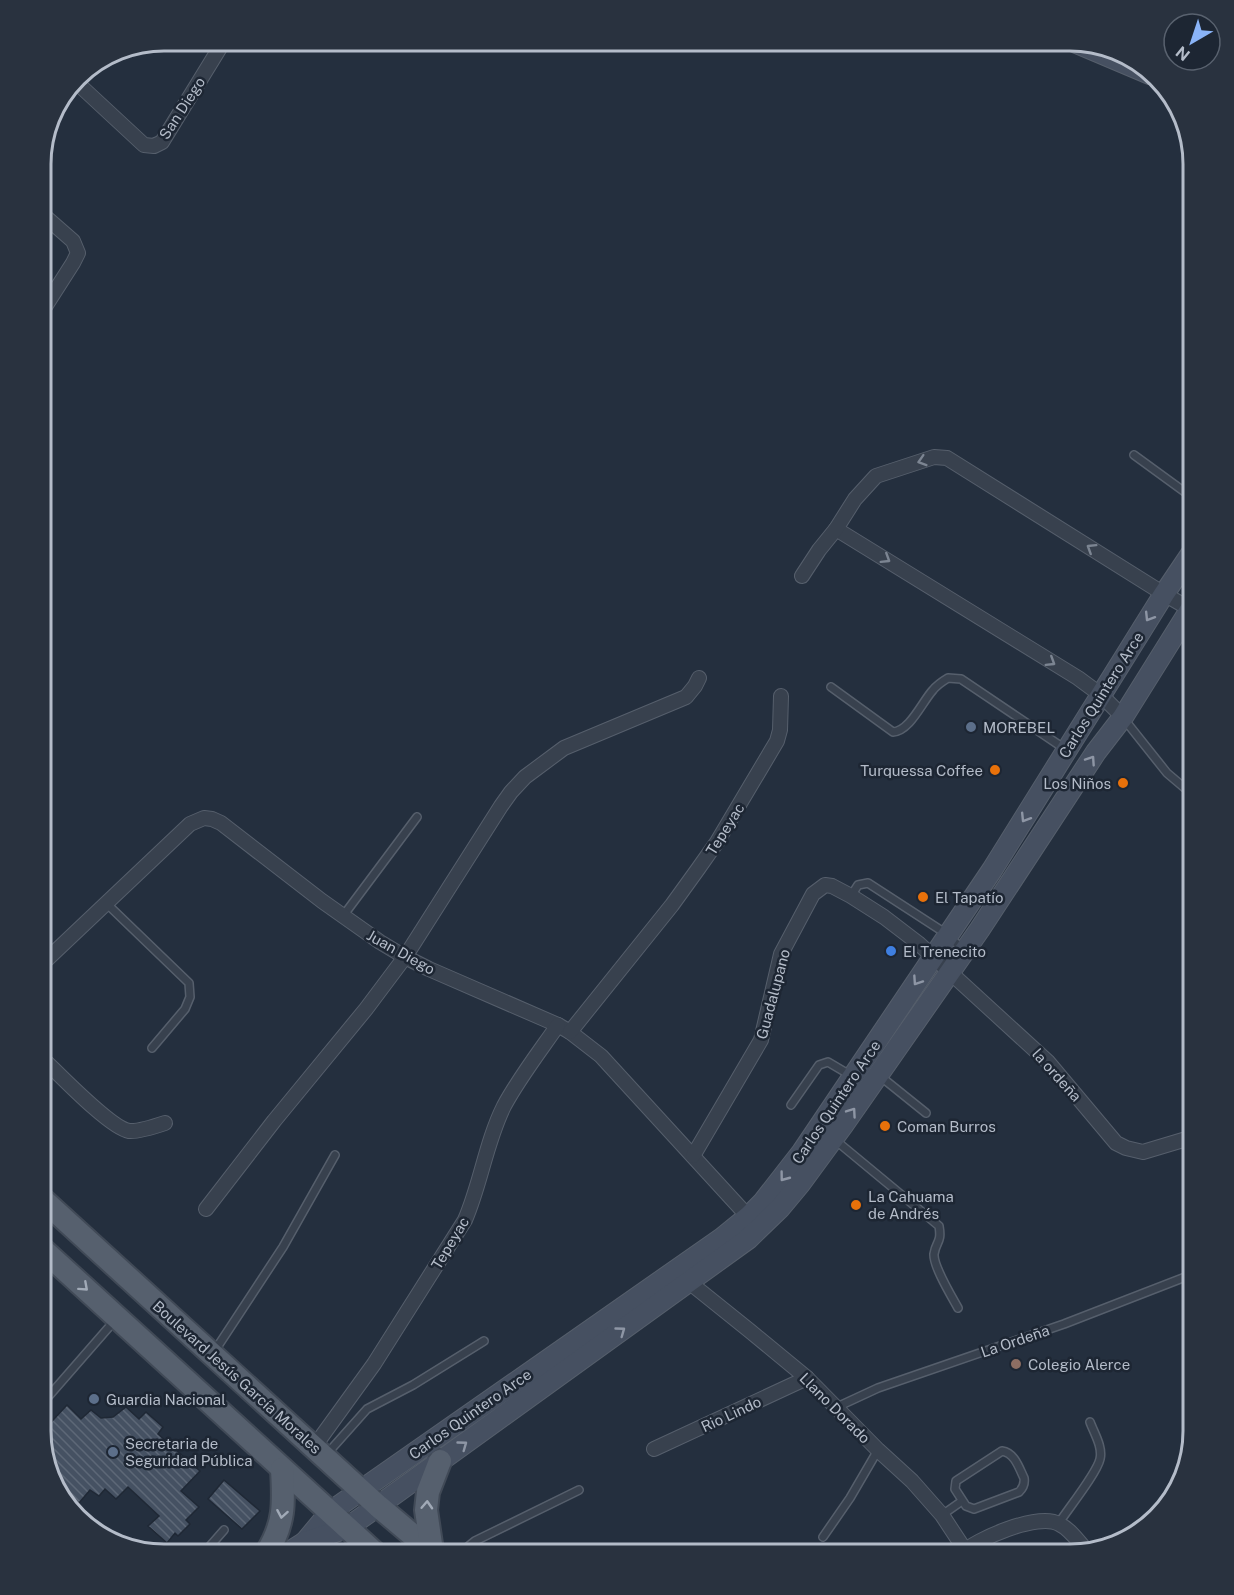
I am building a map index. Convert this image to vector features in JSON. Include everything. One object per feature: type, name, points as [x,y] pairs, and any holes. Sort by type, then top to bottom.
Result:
[{"type":"main road","name":"Carlos Quintero Arce","points":[[305,1542],[330,1512],[360,1490],[689,1282],[748,1239],[754,1222],[778,1184],[998,862],[1183,567]]},
{"type":"main road","name":"Carlos Quintero Arce","points":[[305,1542],[347,1528],[440,1461],[547,1372],[722,1238],[780,1208],[833,1139],[950,973],[1096,752],[1123,717],[1183,622]]},
{"type":"main road","name":"Boulevard Jesús García Morales","points":[[51,1208],[360,1490],[423,1544]]},
{"type":"main road","points":[[51,1258],[365,1544]]},
{"type":"main road","points":[[432,1544],[426,1510],[428,1492],[440,1461]]},
{"type":"main road","points":[[272,1544],[279,1531],[284,1503],[282,1469]]},
{"type":"street","name":"San Diego","points":[[81,87],[144,145],[154,146],[162,142],[217,51]]},
{"type":"street","points":[[51,222],[73,241],[78,253],[51,297]]},
{"type":"street","points":[[802,576],[855,499],[876,476],[934,457],[947,458],[1164,594],[1183,604]]},
{"type":"street","points":[[836,529],[1078,678],[1101,695],[1123,717]]},
{"type":"street","points":[[206,1209],[405,957],[511,792],[525,777],[564,748],[686,697],[699,678]]},
{"type":"street","name":"Tepeyac","points":[[570,1032],[672,905],[717,842],[777,741],[780,730],[781,696]]},
{"type":"street","name":"Juan Diego","points":[[51,955],[189,824],[204,818],[212,819],[230,829],[343,916],[405,957],[570,1032],[600,1056],[754,1222]]},
{"type":"street","name":"Guadalupano","points":[[693,1156],[761,1040],[781,954],[813,894],[819,888],[825,885],[832,886],[851,896],[884,917],[933,957]]},
{"type":"street","name":"la ordeña","points":[[933,957],[1048,1062],[1116,1143],[1143,1152],[1183,1140]]},
{"type":"street","name":"Tepeyac","points":[[320,1452],[465,1220],[474,1200],[494,1130],[504,1106],[558,1025]]},
{"type":"street","points":[[51,1066],[118,1127],[131,1131],[165,1124]]},
{"type":"street","name":"Llano Dorado","points":[[689,1282],[807,1378],[837,1407],[878,1450],[912,1481],[942,1515],[960,1544]]},
{"type":"street","name":"Rio Lindo","points":[[654,1449],[807,1378]]},
{"type":"street","points":[[980,1544],[994,1535],[1028,1522],[1048,1521],[1059,1523],[1080,1543]]},
{"type":"lane","points":[[1134,455],[1183,490]]},
{"type":"lane","points":[[831,687],[893,732],[900,732],[934,688],[948,678],[961,679],[1067,750]]},
{"type":"lane","points":[[1123,717],[1167,773],[1183,786]]},
{"type":"lane","points":[[343,916],[417,817]]},
{"type":"lane","points":[[851,896],[858,885],[868,884],[947,936],[965,951]]},
{"type":"lane","points":[[106,903],[189,983],[190,997],[185,1008],[152,1048]]},
{"type":"lane","points":[[791,1105],[819,1065],[824,1062],[828,1062],[853,1077]]},
{"type":"lane","points":[[878,1074],[926,1113]]},
{"type":"lane","points":[[833,1139],[939,1226],[941,1236],[934,1254],[935,1265],[957,1308]]},
{"type":"lane","points":[[212,1354],[283,1247],[335,1155]]},
{"type":"lane","name":"La Ordeña","points":[[837,1407],[878,1388],[1064,1324],[1183,1278]]},
{"type":"lane","points":[[51,1393],[118,1317]]},
{"type":"lane","points":[[320,1452],[367,1409],[413,1385],[484,1341]]},
{"type":"lane","points":[[1059,1523],[1094,1472],[1100,1459],[1100,1449],[1090,1422]]},
{"type":"lane","points":[[823,1537],[878,1450]]},
{"type":"lane","points":[[1002,1452],[1012,1455],[1024,1478],[1019,1492],[974,1509],[966,1506],[962,1501],[956,1489],[956,1481],[1002,1452]]},
{"type":"lane","points":[[471,1544],[579,1490]]},
{"type":"lane","points":[[942,1515],[962,1501]]},
{"type":"lane","points":[[211,1544],[224,1530]]},
{"type":"building","name":"Secretaria de Seguridad Pública","points":[[67,1405],[81,1419],[91,1410],[101,1418],[113,1417],[126,1407],[139,1419],[146,1412],[163,1427],[158,1434],[200,1471],[181,1491],[199,1507],[186,1520],[190,1524],[178,1536],[175,1533],[167,1543],[148,1526],[159,1516],[128,1487],[116,1499],[105,1489],[99,1496],[90,1490],[79,1503],[70,1494],[57,1467],[52,1446],[51,1422]]},
{"type":"building","points":[[224,1480],[260,1511],[242,1529],[208,1499]]},
{"type":"place","name":"MOREBEL","points":[[971,727]]},
{"type":"place","name":"Turquessa Coffee","points":[[995,770]]},
{"type":"place","name":"Los Niños","points":[[1123,783]]},
{"type":"place","name":"El Tapatío","points":[[923,897]]},
{"type":"place","name":"El Trenecito","points":[[891,951]]},
{"type":"place","name":"Coman Burros","points":[[885,1126]]},
{"type":"place","name":"La Cahuama de Andrés","points":[[856,1205]]},
{"type":"place","name":"Colegio Alerce","points":[[1016,1364]]},
{"type":"place","name":"Guardia Nacional","points":[[94,1399]]},
{"type":"place","name":"Secretaria de Seguridad Pública","points":[[113,1452]]}]
